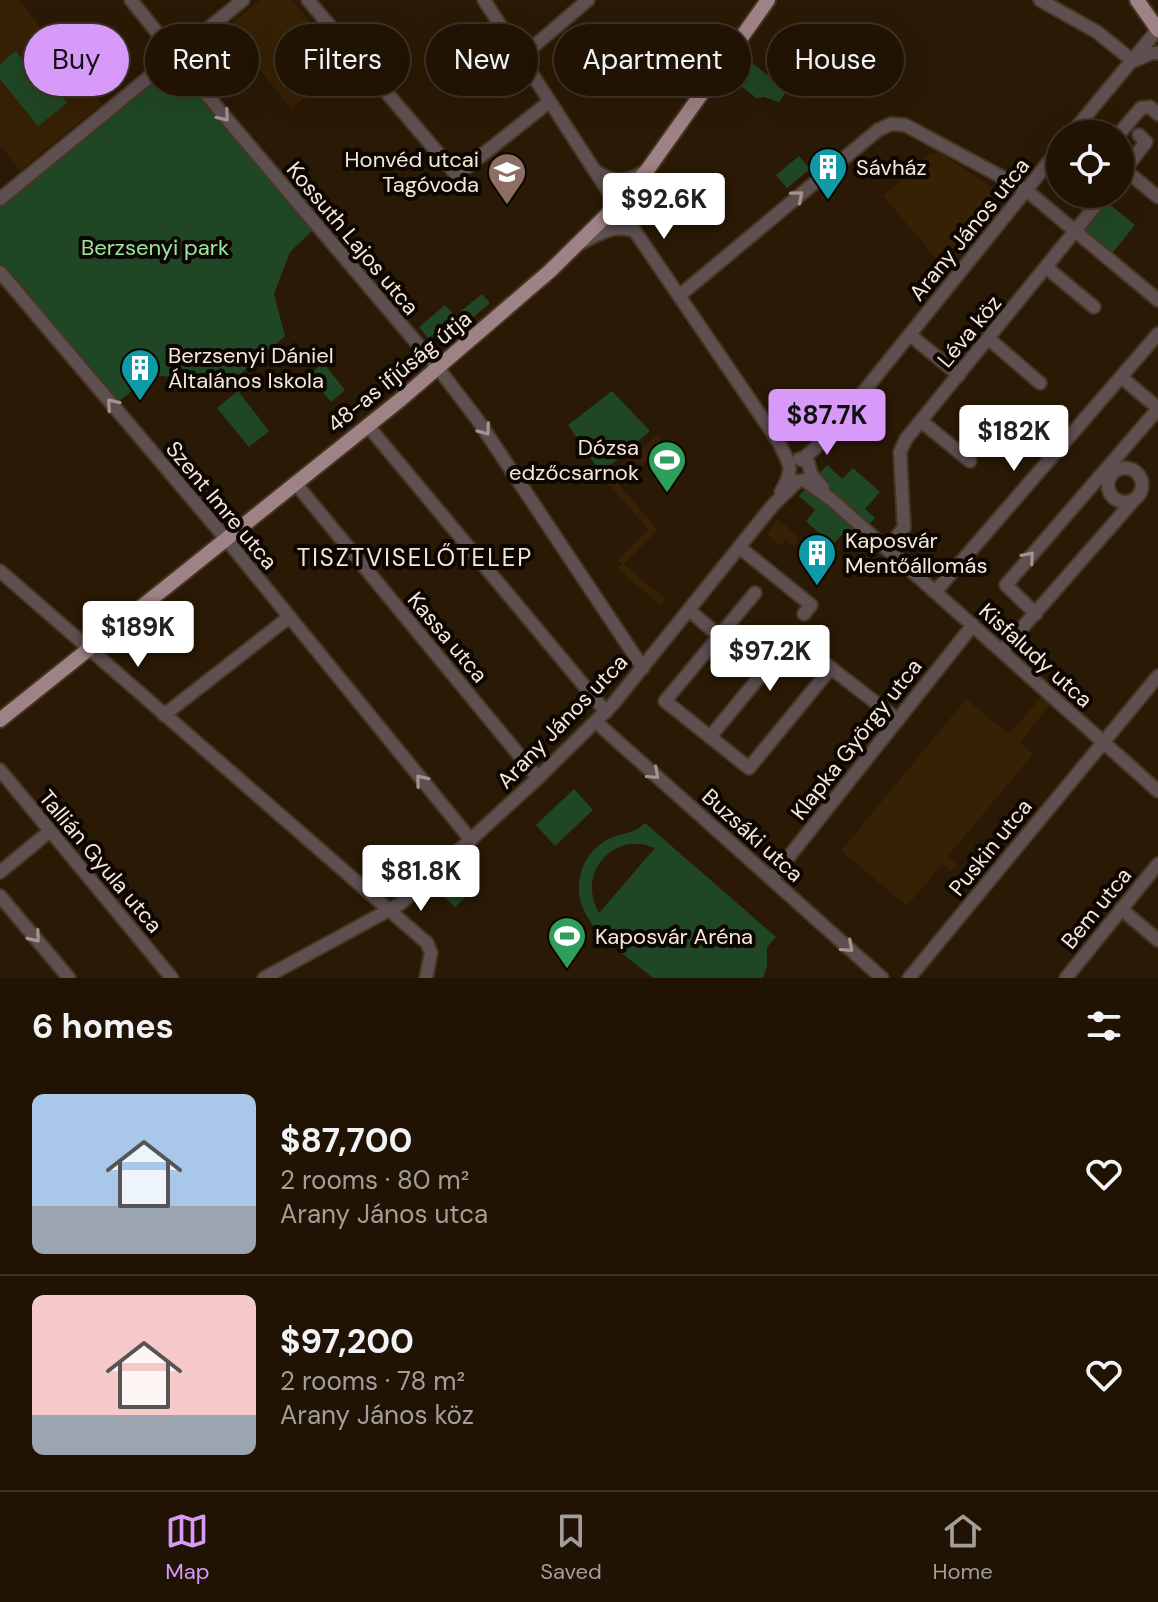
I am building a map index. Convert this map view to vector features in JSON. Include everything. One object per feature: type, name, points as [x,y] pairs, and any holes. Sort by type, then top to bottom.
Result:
[{"type":"main road","name":"48-as ifjúság útja","points":[[0,720],[368,426],[516,303],[579,244],[648,169],[768,0]]},
{"type":"main road","points":[[1137,0],[1158,29]]},
{"type":"street","name":"Kossuth Lajos utca","points":[[131,0],[151,24]]},
{"type":"street","points":[[214,24],[243,0]]},
{"type":"street","points":[[308,0],[455,173],[462,171],[549,102]]},
{"type":"street","name":"Kisfaludy utca","points":[[484,0],[499,24]]},
{"type":"street","points":[[538,43],[588,0]]},
{"type":"street","points":[[1040,0],[1097,32],[1133,61]]},
{"type":"street","points":[[1083,120],[1158,29]]},
{"type":"street","points":[[1133,61],[1158,53]]},
{"type":"street","points":[[0,199],[145,80]]},
{"type":"street","name":"Kisfaludy utca","points":[[538,85],[778,441],[801,470],[1158,791]]},
{"type":"street","name":"Kossuth Lajos utca","points":[[210,96],[438,368],[500,451],[643,668]]},
{"type":"street","points":[[1131,120],[1141,108],[1150,107],[1158,114]]},
{"type":"street","points":[[680,295],[878,130],[891,124],[905,125],[1026,190],[1158,300]]},
{"type":"street","points":[[1134,158],[1146,142],[1139,135]]},
{"type":"street","name":"Arany János utca","points":[[264,978],[391,910],[471,840],[601,717],[1046,165]]},
{"type":"street","points":[[594,170],[608,179],[619,181],[631,179],[648,169]]},
{"type":"street","points":[[1134,181],[1158,197]]},
{"type":"street","name":"Léva köz","points":[[886,549],[904,528],[900,452],[906,439],[1094,208]]},
{"type":"street","points":[[579,244],[610,228],[623,227],[635,231]]},
{"type":"street","points":[[1047,268],[1094,307]]},
{"type":"street","name":"Szent Imre utca","points":[[0,272],[227,540],[471,840]]},
{"type":"street","points":[[935,592],[1158,334]]},
{"type":"street","name":"Arany János utca","points":[[910,335],[959,375]]},
{"type":"street","points":[[989,339],[1040,383]]},
{"type":"street","points":[[1108,484],[1129,447],[1158,409],[1121,377]]},
{"type":"street","points":[[921,421],[970,461]]},
{"type":"street","name":"Buzsáki utca","points":[[368,426],[601,717],[882,978]]},
{"type":"street","points":[[1002,651],[1134,500],[1142,486],[1129,447]]},
{"type":"street","points":[[1108,484],[1129,447]]},
{"type":"street","points":[[1036,614],[1006,585],[1124,467],[1136,471]]},
{"type":"street","name":"Kassa utca","points":[[296,484],[538,778]]},
{"type":"street","points":[[1108,484],[1134,500]]},
{"type":"street","points":[[1108,484],[1122,515]]},
{"type":"street","points":[[739,547],[811,605],[804,614]]},
{"type":"street","points":[[0,571],[430,947],[426,978]]},
{"type":"street","points":[[755,593],[665,701],[749,768],[831,668]]},
{"type":"street","points":[[689,610],[719,636]]},
{"type":"street","points":[[164,715],[288,618]]},
{"type":"street","name":"Klapka György utca","points":[[772,878],[973,625]]},
{"type":"street","points":[[710,737],[793,636],[898,720]]},
{"type":"street","name":"Puskin utca","points":[[909,978],[1158,676]]},
{"type":"street","name":"Tallián Gyula utca","points":[[0,770],[172,978]]},
{"type":"street","points":[[0,872],[50,831]]},
{"type":"street","name":"Bem utca","points":[[1066,978],[1158,864]]},
{"type":"street","points":[[0,896],[69,978]]},
{"type":"street","points":[[1121,909],[1158,940]]},
{"type":"shaded area","points":[[0,0],[19,0],[38,24],[24,24],[24,96],[96,96],[102,104],[20,170],[0,145]]},
{"type":"shaded area","points":[[260,0],[292,0],[312,24],[275,24],[275,89],[259,69],[259,24],[231,24]]},
{"type":"shaded area","points":[[281,96],[307,96],[291,109]]},
{"type":"shaded area","points":[[938,152],[1006,196],[947,271],[883,196],[930,154]]},
{"type":"shaded area","points":[[657,435],[666,446],[625,480],[621,475],[615,480],[658,530],[624,564],[665,599],[660,605],[617,568],[622,564],[618,560],[648,529],[604,479]]},
{"type":"shaded area","points":[[779,520],[796,535],[798,540],[793,546],[786,540],[781,546],[767,534]]},
{"type":"shaded area","points":[[1042,696],[1052,703],[1020,742],[1033,754],[948,856],[957,865],[951,872],[942,864],[907,906],[841,851],[966,699],[1009,734]]},
{"type":"green space","points":[[16,51],[24,61],[24,96],[61,96],[67,103],[38,126],[0,79],[0,64]]},
{"type":"green space","points":[[751,62],[767,75],[767,96],[783,96],[779,102],[756,98],[751,94]]},
{"type":"green space","name":"Berzsenyi park","points":[[145,90],[145,96],[199,96],[312,231],[290,252],[274,294],[285,336],[230,383],[151,375],[116,404],[0,264],[0,207]]},
{"type":"green space","points":[[799,156],[810,169],[787,188],[776,175]]},
{"type":"green space","points":[[1094,208],[1114,208],[1135,225],[1109,257],[1077,230]]},
{"type":"green space","points":[[482,294],[490,303],[444,342],[431,342],[419,327],[445,305],[455,316]]},
{"type":"green space","points":[[323,363],[345,390],[331,402],[309,375]]},
{"type":"green space","points":[[238,391],[269,431],[249,447],[217,408]]},
{"type":"green space","points":[[612,391],[650,431],[601,473],[568,425]]},
{"type":"green space","points":[[827,465],[842,479],[853,468],[880,492],[865,509],[875,518],[857,538],[847,530],[832,545],[806,521],[815,510],[799,496]]},
{"type":"green space","points":[[574,789],[593,810],[555,846],[536,825]]},
{"type":"green space","points":[[645,823],[776,937],[767,947],[767,966],[763,978],[653,978],[613,946],[589,920],[579,890],[582,869],[589,856],[602,843]],"holes":[[[642,844],[655,848],[599,913],[592,891],[601,861],[618,848]]]},
{"type":"green space","points":[[462,879],[473,890],[455,907],[443,896]]},
{"type":"place","name":"Sávház","points":[[828,201]]},
{"type":"place","name":"Honvéd utcai Tagóvoda","points":[[507,206]]},
{"type":"place","name":"Berzsenyi Dániel Általános Iskola","points":[[140,402]]},
{"type":"place","name":"Dózsa edzőcsarnok","points":[[667,494]]},
{"type":"place","name":"Kaposvár Mentőállomás","points":[[817,587]]},
{"type":"place","name":"Kaposvár Aréna","points":[[567,970]]},
{"type":"district","name":"TISZTVISELŐTELEP","points":[[415,558]]}]
